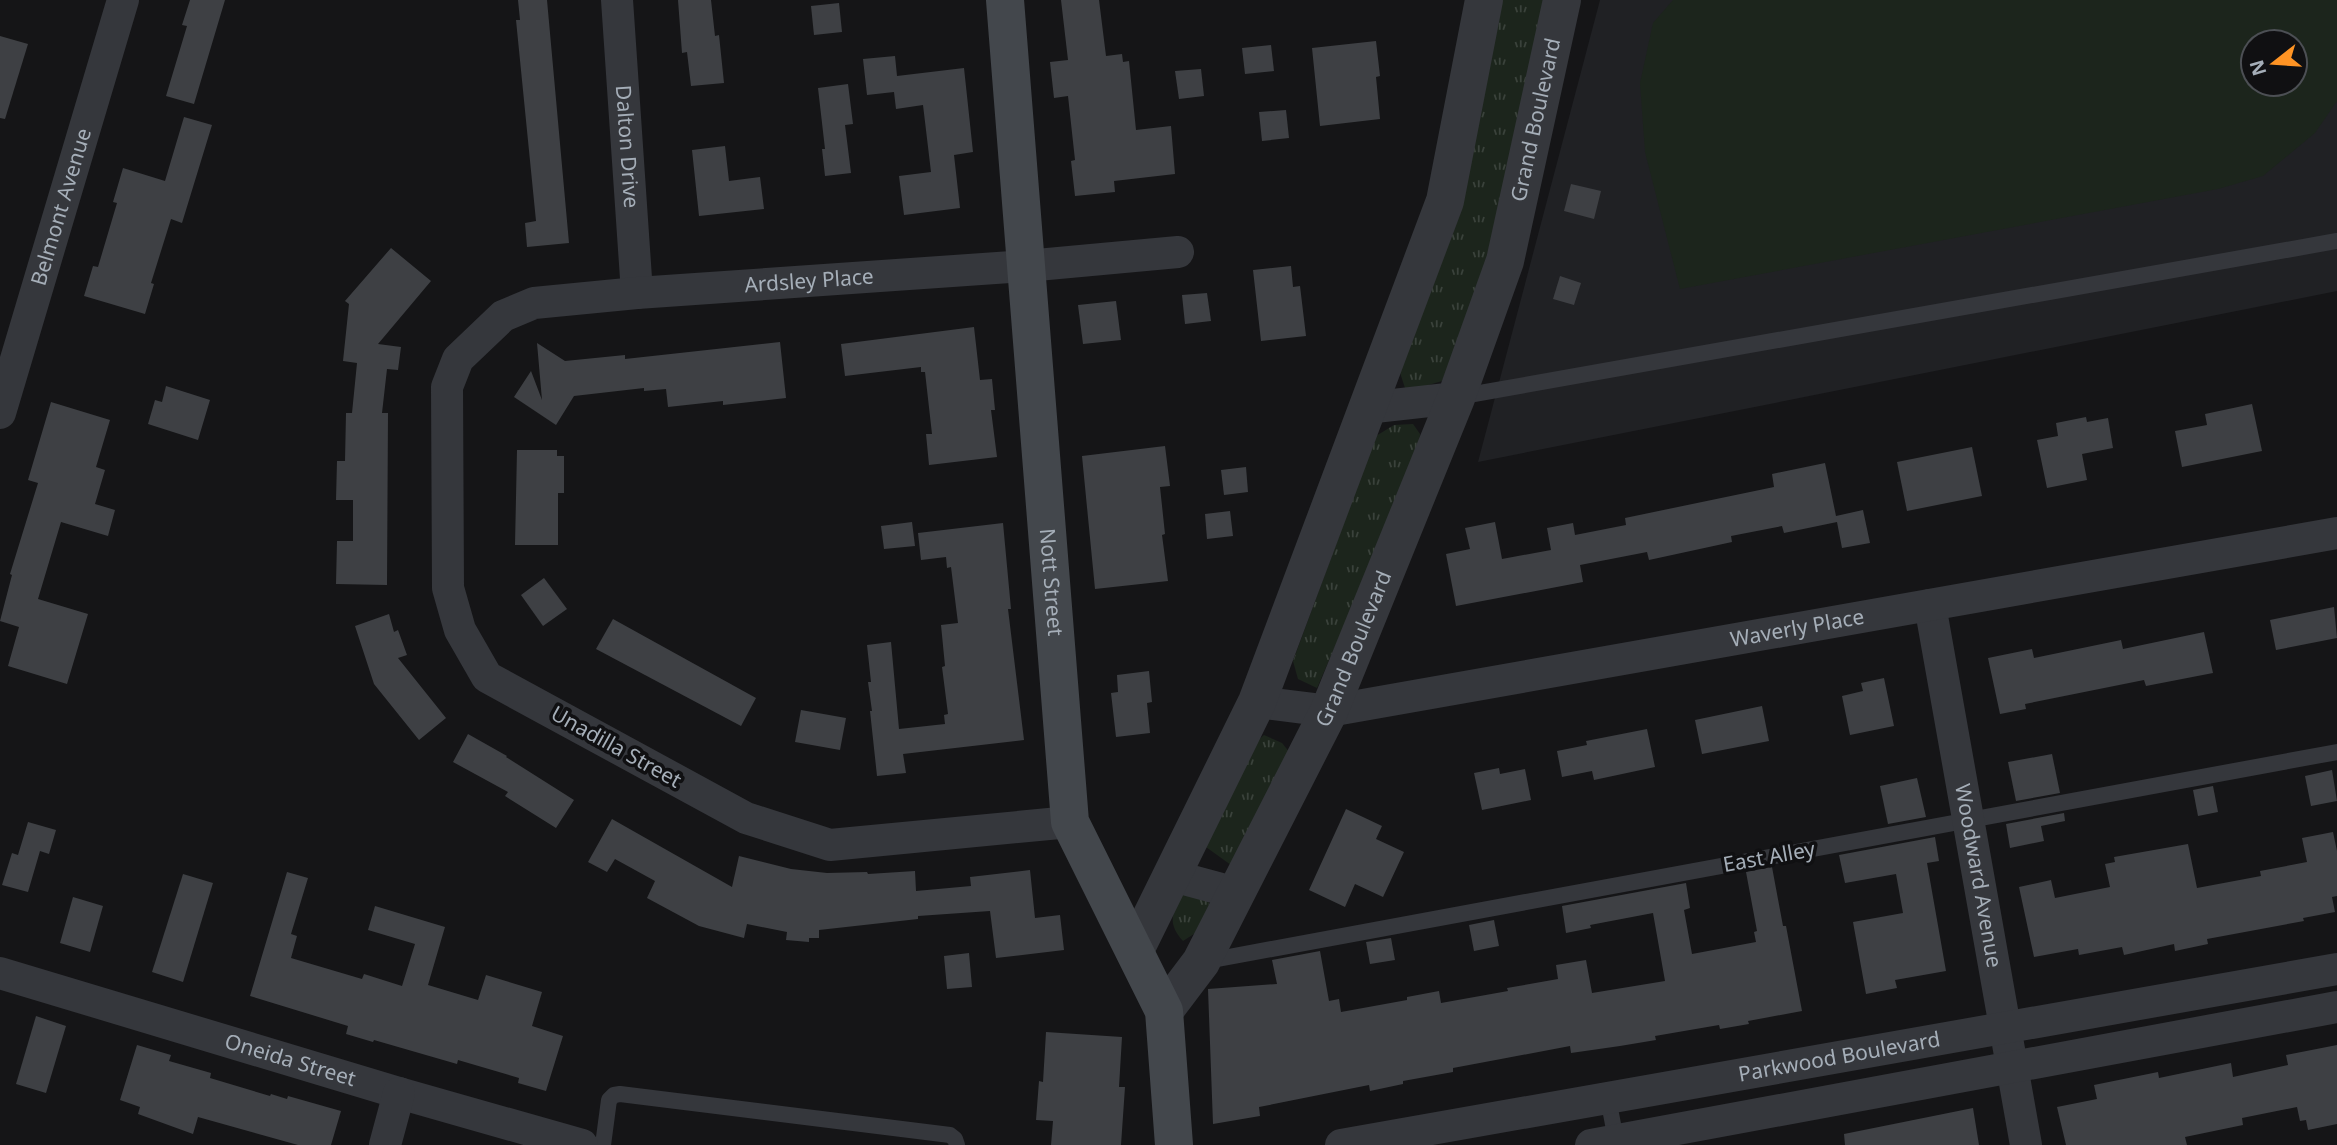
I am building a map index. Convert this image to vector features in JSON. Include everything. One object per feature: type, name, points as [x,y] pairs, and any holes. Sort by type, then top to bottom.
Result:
[{"type":"main road","name":"Nott Street","points":[[1005,0],[1070,822],[1164,1012],[1174,1145]]},
{"type":"street","name":"Belmont Avenue","points":[[0,413],[123,0]]},
{"type":"street","name":"Dalton Drive","points":[[617,0],[637,293]]},
{"type":"street","points":[[1135,950],[1257,702],[1445,201],[1484,0]]},
{"type":"street","name":"Grand Boulevard","points":[[1164,1012],[1201,962],[1329,710],[1456,398],[1505,261],[1562,0]]},
{"type":"street","name":"Ardsley Place","points":[[458,359],[503,316],[534,303],[1178,252]]},
{"type":"street","name":"Unadilla Street","points":[[458,359],[447,387],[448,588],[460,630],[487,677],[746,818],[830,845],[1070,822]]},
{"type":"street","points":[[1366,408],[1456,398]]},
{"type":"street","name":"Waverly Place","points":[[1257,702],[1329,710],[2337,533]]},
{"type":"street","name":"Woodward Avenue","points":[[1930,605],[2026,1145]]},
{"type":"street","points":[[1173,876],[1236,893]]},
{"type":"street","name":"Oneida Street","points":[[0,973],[582,1145]]},
{"type":"street","name":"Parkwood Boulevard","points":[[1341,1145],[2006,1028],[2336,976]]},
{"type":"street","name":"Parkwood Boulevard","points":[[1604,1143],[2337,1007]]},
{"type":"street","points":[[385,1145],[399,1093]]},
{"type":"lane","points":[[1456,398],[2337,240]]},
{"type":"lane","name":"East Alley","points":[[1201,962],[2337,752]]},
{"type":"lane","points":[[603,1145],[609,1100],[620,1094],[950,1135],[957,1145]]},
{"type":"lane","points":[[1604,1143],[1608,1098]]},
{"type":"shaded area","points":[[1600,0],[2337,0],[2337,291],[1478,462]]},
{"type":"green space","points":[[1499,0],[1547,0],[1480,286],[1442,381],[1405,388],[1396,360]]},
{"type":"green space","points":[[1673,0],[2337,0],[2337,101],[2315,133],[2263,176],[2218,189],[1680,289],[1645,152],[1640,83],[1653,23]]},
{"type":"green space","points":[[1413,424],[1420,434],[1418,455],[1317,688],[1298,679],[1293,661],[1376,436],[1394,425]]},
{"type":"green space","points":[[1264,735],[1282,743],[1290,753],[1231,865],[1206,847],[1247,750]]},
{"type":"green space","points":[[1190,892],[1208,900],[1211,909],[1197,932],[1183,941],[1173,925],[1173,915],[1179,897]]},
{"type":"building","points":[[190,0],[225,0],[194,104],[166,96],[187,26],[182,25]]},
{"type":"building","points":[[518,0],[547,0],[569,243],[527,247],[525,223],[536,221],[516,20],[520,20]]},
{"type":"building","points":[[678,0],[711,0],[715,36],[719,35],[724,83],[691,86],[687,52],[682,53]]},
{"type":"building","points":[[1061,0],[1099,0],[1106,56],[1122,54],[1123,62],[1129,61],[1136,130],[1171,126],[1175,174],[1114,181],[1115,192],[1075,196],[1071,161],[1075,160],[1068,96],[1054,98],[1050,62],[1068,60]]},
{"type":"building","points":[[839,3],[842,32],[814,35],[811,6]]},
{"type":"building","points":[[0,36],[28,44],[5,119],[0,118]]},
{"type":"building","points":[[1376,41],[1380,76],[1376,77],[1380,119],[1320,126],[1312,48]]},
{"type":"building","points":[[1271,45],[1274,71],[1245,74],[1242,48]]},
{"type":"building","points":[[895,56],[897,76],[964,68],[973,152],[954,155],[960,208],[904,215],[899,176],[931,172],[923,105],[896,109],[894,92],[867,95],[863,59]]},
{"type":"building","points":[[1201,69],[1204,96],[1179,99],[1175,71]]},
{"type":"building","points":[[848,84],[853,124],[845,125],[851,173],[825,176],[822,149],[825,149],[818,88]]},
{"type":"building","points":[[1286,110],[1289,138],[1262,141],[1259,112]]},
{"type":"building","points":[[184,117],[212,125],[182,223],[171,219],[151,283],[154,284],[145,314],[84,296],[93,266],[98,267],[117,203],[113,202],[123,168],[165,181]]},
{"type":"building","points":[[725,146],[729,181],[760,177],[764,209],[699,216],[692,150]]},
{"type":"building","points":[[1571,184],[1601,191],[1594,219],[1564,211]]},
{"type":"building","points":[[391,248],[431,281],[378,344],[401,347],[398,370],[387,369],[382,413],[388,413],[387,585],[336,584],[337,541],[353,541],[353,500],[336,500],[337,461],[345,461],[346,413],[352,413],[357,363],[343,361],[349,304],[345,301]]},
{"type":"building","points":[[1291,266],[1293,287],[1300,286],[1306,336],[1261,341],[1253,270]]},
{"type":"building","points":[[1560,276],[1581,283],[1574,305],[1553,299]]},
{"type":"building","points":[[1207,293],[1211,321],[1185,324],[1182,295]]},
{"type":"building","points":[[1116,301],[1121,340],[1083,344],[1078,305]]},
{"type":"building","points":[[974,327],[980,380],[992,379],[995,410],[991,410],[997,457],[929,465],[926,434],[932,434],[925,372],[921,372],[921,367],[845,376],[841,344]]},
{"type":"building","points":[[780,342],[786,398],[723,405],[723,401],[668,407],[666,389],[644,391],[644,388],[574,396],[556,425],[514,397],[531,371],[542,400],[537,343],[565,361],[625,355],[625,359]]},
{"type":"building","points":[[166,386],[210,400],[198,440],[148,424],[155,400],[162,402]]},
{"type":"building","points":[[51,402],[110,420],[96,467],[105,470],[95,504],[115,510],[108,536],[61,522],[38,599],[88,614],[67,684],[8,666],[19,627],[0,621],[12,575],[10,574],[38,483],[28,480]]},
{"type":"building","points":[[2252,404],[2262,451],[2182,467],[2175,431],[2207,425],[2205,414]]},
{"type":"building","points":[[2086,417],[2087,422],[2108,418],[2113,448],[2082,454],[2087,480],[2047,488],[2037,440],[2058,436],[2056,423]]},
{"type":"building","points":[[1165,446],[1170,486],[1160,487],[1168,581],[1095,589],[1082,456]]},
{"type":"building","points":[[1972,447],[1982,496],[1907,511],[1897,462]]},
{"type":"building","points":[[517,450],[557,450],[557,456],[564,456],[564,493],[558,493],[558,545],[515,545]]},
{"type":"building","points":[[1825,463],[1836,516],[1863,510],[1870,543],[1842,548],[1837,522],[1784,533],[1782,526],[1731,536],[1732,542],[1649,560],[1647,552],[1580,565],[1583,582],[1456,606],[1446,554],[1470,549],[1465,528],[1495,522],[1502,559],[1551,550],[1547,528],[1573,523],[1575,535],[1626,525],[1625,518],[1774,487],[1772,474]]},
{"type":"building","points":[[1246,467],[1248,492],[1224,495],[1221,470]]},
{"type":"building","points":[[1230,511],[1233,536],[1207,539],[1205,514]]},
{"type":"building","points":[[912,522],[915,546],[884,549],[881,526]]},
{"type":"building","points":[[1003,523],[1011,609],[1008,609],[1024,740],[903,754],[906,773],[877,776],[867,645],[891,642],[899,729],[945,724],[944,715],[948,714],[942,667],[945,666],[941,625],[958,623],[951,567],[947,568],[946,557],[921,560],[918,533]]},
{"type":"building","points":[[544,578],[567,609],[543,626],[521,595]]},
{"type":"building","points":[[2334,607],[2337,638],[2276,650],[2270,620]]},
{"type":"building","points":[[389,614],[394,632],[398,630],[407,655],[398,658],[446,718],[419,740],[374,684],[355,626]]},
{"type":"building","points":[[613,619],[756,698],[741,726],[596,649]]},
{"type":"building","points":[[2204,632],[2213,673],[2146,686],[2144,680],[2025,704],[2026,709],[2000,714],[1988,658],[2032,649],[2034,658],[2121,640],[2123,649]]},
{"type":"building","points":[[1149,671],[1152,702],[1147,703],[1150,733],[1116,737],[1111,693],[1118,692],[1117,675]]},
{"type":"building","points":[[1884,678],[1894,726],[1850,735],[1842,696],[1863,691],[1861,683]]},
{"type":"building","points":[[1762,706],[1769,741],[1702,754],[1695,720]]},
{"type":"building","points":[[801,710],[846,718],[840,750],[795,742]]},
{"type":"building","points":[[1647,729],[1655,767],[1594,780],[1592,771],[1562,777],[1557,751],[1587,745],[1586,741]]},
{"type":"building","points":[[468,734],[574,800],[556,828],[505,796],[508,792],[453,762]]},
{"type":"building","points":[[2052,754],[2060,793],[2016,801],[2008,762]]},
{"type":"building","points":[[1499,768],[1500,774],[1525,769],[1531,800],[1482,810],[1474,773]]},
{"type":"building","points":[[2332,770],[2337,801],[2311,806],[2305,776]]},
{"type":"building","points":[[1917,778],[1926,817],[1888,824],[1880,786]]},
{"type":"building","points":[[2213,786],[2218,812],[2198,816],[2193,790]]},
{"type":"building","points":[[1346,809],[1382,826],[1376,839],[1404,852],[1383,897],[1355,884],[1345,907],[1309,890]]},
{"type":"building","points":[[2064,813],[2065,821],[2041,826],[2044,841],[2010,848],[2006,824]]},
{"type":"building","points":[[612,819],[732,887],[739,856],[791,869],[827,873],[915,871],[916,891],[971,886],[970,877],[1030,870],[1035,918],[1060,915],[1064,950],[996,958],[990,911],[918,916],[918,919],[819,930],[819,938],[809,938],[809,942],[786,940],[787,932],[747,924],[744,938],[699,926],[647,898],[655,881],[615,859],[607,872],[588,862]]},
{"type":"building","points":[[28,822],[56,830],[49,854],[40,851],[28,892],[2,885],[12,853],[18,855]]},
{"type":"building","points":[[2333,832],[2337,851],[2337,896],[2332,897],[2335,912],[2303,918],[2304,921],[2207,939],[2208,944],[2175,951],[2174,944],[2124,955],[2122,947],[2079,955],[2078,949],[2034,957],[2019,887],[2051,880],[2055,898],[2110,887],[2105,864],[2115,862],[2114,857],[2188,844],[2197,888],[2261,876],[2260,871],[2307,862],[2302,838]]},
{"type":"building","points":[[1935,837],[1939,861],[1927,863],[1946,971],[1895,980],[1897,988],[1866,994],[1853,922],[1903,913],[1896,874],[1845,883],[1839,855]]},
{"type":"building","points":[[1772,867],[1802,1011],[1720,1029],[1719,1025],[1655,1036],[1656,1040],[1620,1046],[1571,1053],[1570,1046],[1453,1068],[1453,1072],[1403,1081],[1403,1084],[1370,1091],[1369,1085],[1259,1107],[1260,1116],[1213,1124],[1208,989],[1277,984],[1272,960],[1320,951],[1329,1001],[1339,999],[1341,1012],[1439,991],[1441,1003],[1508,991],[1507,988],[1558,979],[1556,965],[1586,960],[1592,993],[1665,981],[1653,913],[1590,925],[1591,928],[1566,933],[1562,906],[1686,883],[1690,908],[1684,910],[1692,954],[1756,942],[1754,932],[1757,931],[1746,872]]},
{"type":"building","points":[[287,872],[308,878],[291,934],[297,936],[291,958],[362,979],[364,974],[402,986],[415,944],[368,930],[375,906],[445,927],[428,985],[478,1000],[486,975],[542,992],[532,1026],[563,1036],[546,1091],[518,1083],[519,1078],[458,1060],[457,1064],[346,1034],[348,1026],[250,996]]},
{"type":"building","points":[[183,874],[213,883],[183,982],[152,972]]},
{"type":"building","points":[[73,897],[103,906],[90,952],[60,943]]},
{"type":"building","points":[[1494,920],[1499,946],[1474,951],[1469,925]]},
{"type":"building","points":[[1391,938],[1395,960],[1370,964],[1366,942]]},
{"type":"building","points":[[969,953],[972,987],[947,989],[944,956]]},
{"type":"building","points":[[36,1016],[66,1026],[46,1093],[16,1084]]},
{"type":"building","points":[[1046,1032],[1122,1037],[1119,1087],[1125,1087],[1121,1145],[1051,1145],[1053,1121],[1036,1120],[1039,1081],[1043,1082]]},
{"type":"building","points":[[137,1045],[171,1055],[169,1061],[211,1073],[210,1078],[270,1096],[271,1094],[287,1099],[288,1096],[341,1111],[331,1145],[298,1145],[198,1117],[193,1134],[138,1114],[140,1107],[120,1100]]},
{"type":"building","points":[[2337,1045],[2337,1124],[2308,1130],[2306,1120],[2300,1121],[2297,1107],[2242,1118],[2243,1125],[2185,1137],[2187,1145],[2066,1145],[2057,1107],[2097,1099],[2094,1085],[2158,1072],[2159,1078],[2231,1063],[2233,1077],[2288,1065],[2286,1055]]},
{"type":"building","points":[[1973,1108],[1979,1145],[1845,1145],[1844,1134]]}]
